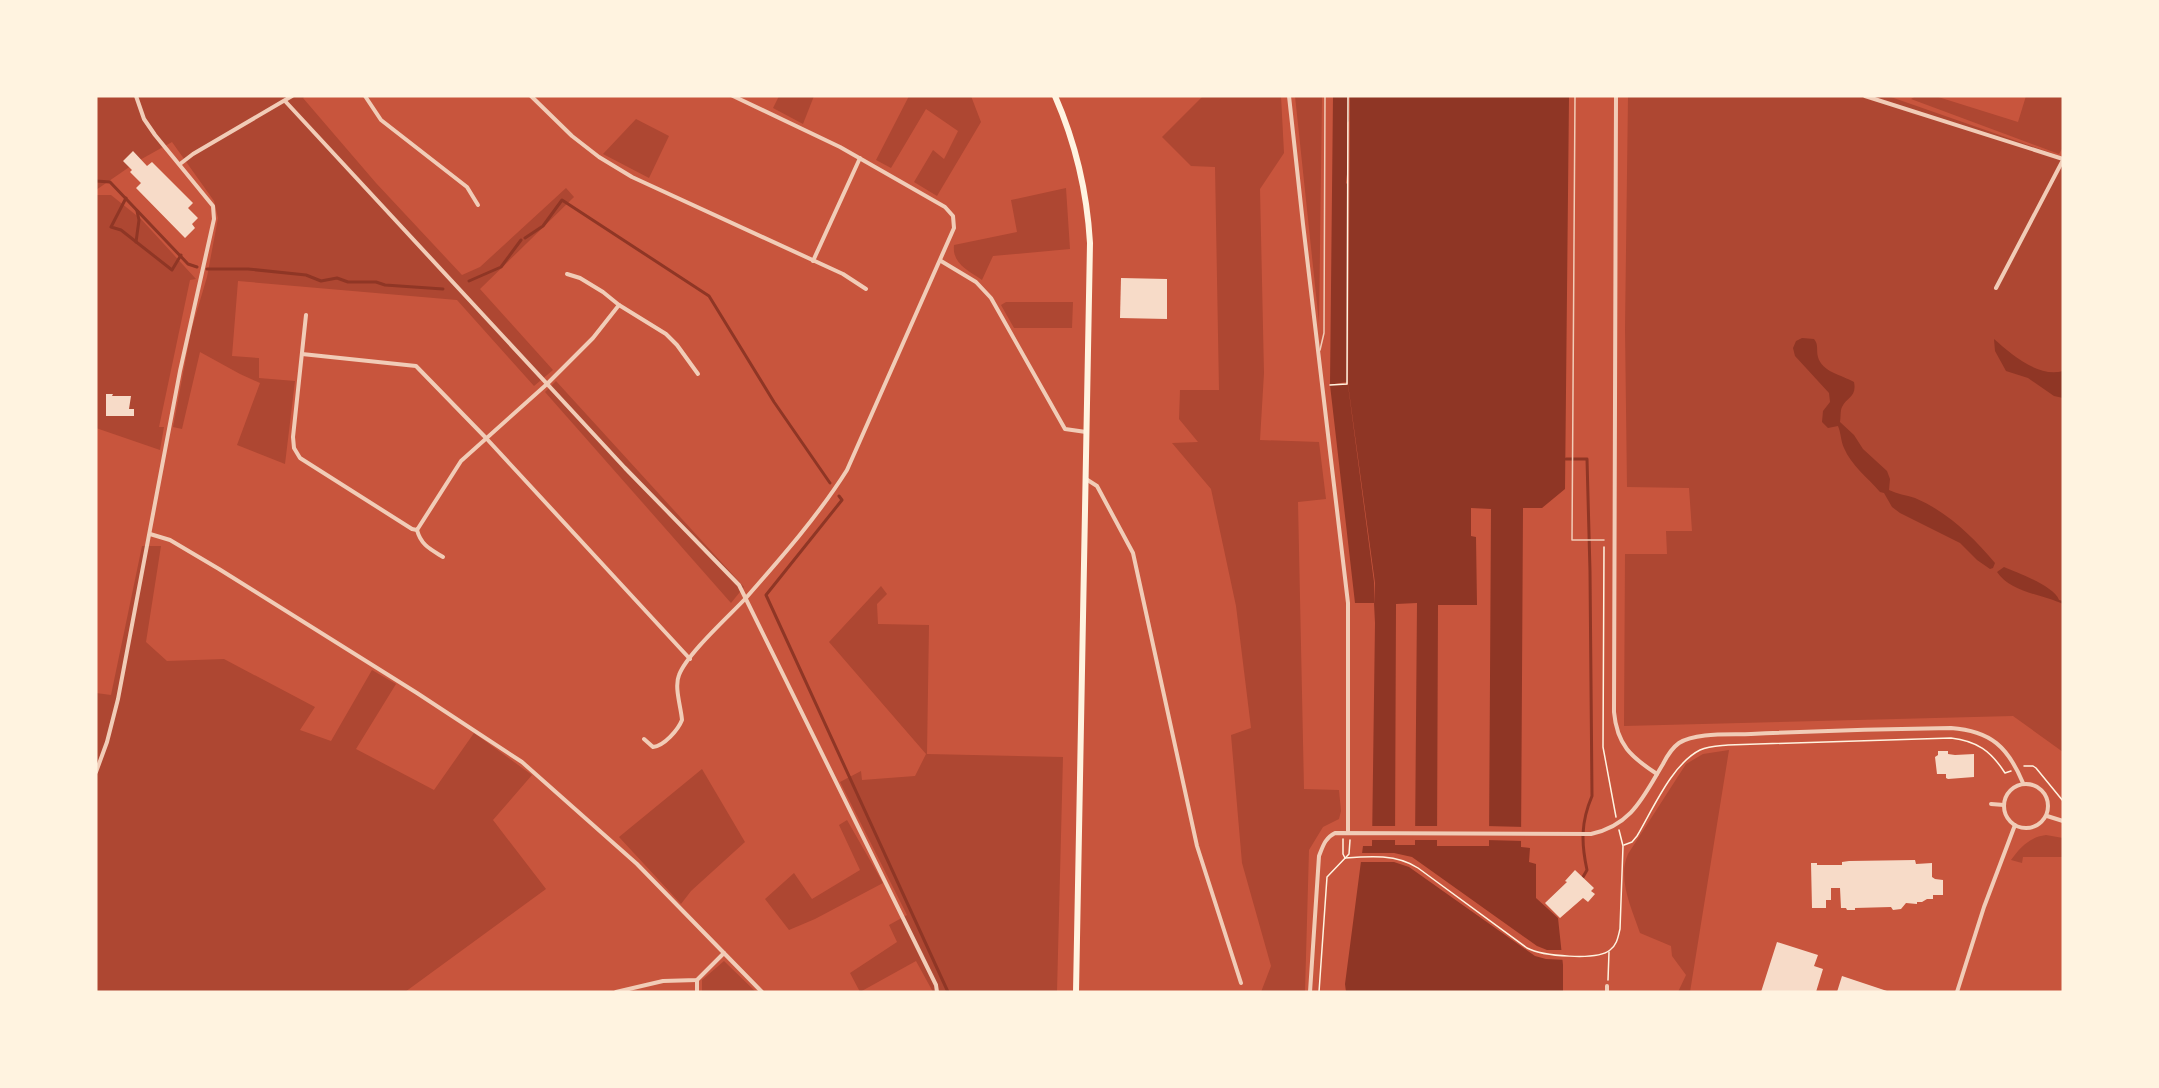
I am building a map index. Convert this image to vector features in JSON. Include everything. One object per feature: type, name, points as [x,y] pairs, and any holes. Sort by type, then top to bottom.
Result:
[{"type":"main road","points":[[1055,96],[1077,153],[1088,211],[1090,243],[1076,992]]},
{"type":"street","points":[[96,772],[107,742],[118,699],[180,371],[214,219],[213,206],[144,119],[136,96]]},
{"type":"street","points":[[180,164],[193,154],[292,96]]},
{"type":"street","points":[[364,96],[381,120],[467,187],[478,205]]},
{"type":"street","points":[[531,96],[572,136],[599,157],[641,181],[843,274],[866,289]]},
{"type":"street","points":[[644,739],[653,747],[659,746],[680,726],[682,720],[677,682],[679,674],[830,497],[847,470],[954,228],[953,216],[945,207],[860,158],[733,96]]},
{"type":"street","points":[[1289,96],[1348,603],[1348,833]]},
{"type":"street","points":[[1617,96],[1614,712],[1615,727],[1628,753],[1657,774]]},
{"type":"street","points":[[1864,96],[2063,160],[1996,288]]},
{"type":"street","points":[[285,101],[547,384],[739,585],[936,985],[937,992]]},
{"type":"street","points":[[813,261],[860,158]]},
{"type":"street","points":[[941,261],[976,282],[991,298],[1065,429],[1086,432]]},
{"type":"street","points":[[567,274],[580,278],[666,334],[698,374]]},
{"type":"street","points":[[443,557],[424,546],[417,530],[461,461],[547,384],[593,338],[619,305]]},
{"type":"street","points":[[306,315],[293,437],[294,448],[300,458],[412,530],[417,530]]},
{"type":"street","points":[[302,354],[416,366],[486,438],[690,659]]},
{"type":"street","points":[[1086,479],[1097,486],[1133,553],[1197,846],[1241,983]]},
{"type":"street","points":[[150,534],[170,540],[219,569],[522,762],[637,864],[762,992]]},
{"type":"street","points":[[1310,992],[1319,856],[1329,836],[1348,833],[1591,834],[1617,825],[1629,816],[1639,804],[1671,751],[1679,743],[1690,738],[1806,731],[1968,729],[1983,734],[2008,753],[2022,783]]},
{"type":"street","points":[[2022,783],[2038,786],[2048,800],[2047,816],[2042,822],[2029,828],[2015,825],[2009,820],[2004,805],[2009,791],[2022,783]]},
{"type":"street","points":[[1990,804],[2004,805]]},
{"type":"street","points":[[2047,816],[2063,821]]},
{"type":"street","points":[[1957,992],[1984,906],[2015,825]]},
{"type":"street","points":[[616,992],[663,981],[697,980],[724,953]]},
{"type":"street","points":[[697,980],[697,992]]},
{"type":"lane","points":[[1318,355],[1324,333],[1325,96]]},
{"type":"lane","points":[[1575,96],[1572,540],[1604,540]]},
{"type":"path","points":[[1330,385],[1347,384],[1348,96]]},
{"type":"path","points":[[1318,992],[1327,877],[1341,861],[1353,858],[1395,858],[1410,862],[1534,952],[1551,956],[1596,955],[1609,951],[1618,940],[1623,846],[1617,825],[1604,747],[1604,540]]},
{"type":"path","points":[[1623,846],[1632,842],[1637,836],[1680,764],[1701,750],[1728,745],[1950,738],[1977,744],[1997,760],[2005,773],[2033,766],[2063,801]]},
{"type":"path","points":[[1607,989],[1609,951]]},
{"type":"shaded area","points":[[96,96],[305,96],[303,98],[376,183],[462,275],[480,267],[566,188],[574,197],[480,289],[553,370],[534,386],[457,300],[238,281],[232,356],[259,358],[259,378],[295,381],[285,464],[237,445],[260,383],[200,352],[182,429],[173,427],[191,331],[207,277],[218,218],[214,201],[172,142],[138,161],[96,190]]},
{"type":"shaded area","points":[[779,96],[814,96],[803,124],[773,108]]},
{"type":"shaded area","points":[[909,96],[971,96],[981,122],[937,196],[914,182],[933,150],[944,159],[958,131],[926,109],[891,168],[876,160]]},
{"type":"shaded area","points":[[1203,96],[1281,96],[1284,153],[1260,189],[1264,373],[1260,440],[1319,442],[1326,499],[1298,502],[1304,789],[1339,790],[1341,811],[1339,819],[1323,827],[1309,850],[1305,992],[1261,992],[1271,966],[1242,863],[1231,735],[1251,728],[1236,606],[1211,489],[1172,443],[1198,442],[1179,419],[1180,390],[1219,390],[1215,167],[1191,166],[1162,137]]},
{"type":"shaded area","points":[[1295,96],[1322,96],[1319,323]]},
{"type":"shaded area","points":[[1333,96],[1569,96],[1565,489],[1542,508],[1523,508],[1521,847],[1530,848],[1529,862],[1536,864],[1536,898],[1558,918],[1563,965],[1563,992],[1346,992],[1345,984],[1363,846],[1372,846],[1375,623],[1374,603],[1355,603],[1330,385]],"holes":[[[1471,508],[1491,509],[1489,846],[1437,846],[1438,605],[1477,605],[1476,537],[1471,536]],[[1417,603],[1415,845],[1395,845],[1396,604]]]},
{"type":"shaded area","points":[[1628,96],[1888,96],[2063,157],[2063,752],[2013,716],[1624,726],[1625,554],[1667,554],[1666,531],[1692,531],[1689,488],[1627,487],[1625,329]]},
{"type":"shaded area","points":[[1916,96],[1935,96],[2018,122],[2026,96],[2063,96],[2063,147],[2059,154],[1911,99]]},
{"type":"shaded area","points":[[636,119],[669,136],[649,178],[603,154]]},
{"type":"shaded area","points":[[1066,188],[1070,249],[993,256],[982,280],[958,262],[954,245],[1017,232],[1011,200]]},
{"type":"shaded area","points":[[96,195],[111,195],[141,219],[196,279],[190,280],[159,427],[164,427],[160,450],[96,428]]},
{"type":"shaded area","points":[[1006,302],[1073,302],[1072,328],[1014,328],[1001,305]]},
{"type":"shaded area","points":[[1802,338],[1816,341],[1818,357],[1824,366],[1854,382],[1853,394],[1841,409],[1840,422],[1854,435],[1863,449],[1887,471],[1890,479],[1889,490],[1915,498],[1949,518],[1987,553],[1995,563],[1993,568],[1990,569],[1977,560],[1960,543],[1900,513],[1892,507],[1884,493],[1880,492],[1855,466],[1844,448],[1838,426],[1828,428],[1822,422],[1823,411],[1830,402],[1829,393],[1795,356],[1793,348],[1796,341]]},
{"type":"shaded area","points":[[1994,339],[2017,358],[2035,368],[2044,371],[2063,371],[2063,398],[2054,396],[2028,378],[2006,371],[1995,351]]},
{"type":"shaded area","points":[[556,381],[744,587],[731,603],[545,392]]},
{"type":"shaded area","points":[[142,546],[161,546],[146,642],[167,661],[224,659],[315,707],[300,730],[331,741],[372,670],[396,684],[356,749],[434,790],[474,733],[532,775],[493,820],[546,889],[405,992],[96,992],[96,693],[111,695]]},
{"type":"shaded area","points":[[2004,567],[2043,585],[2063,601],[2063,604],[2010,584],[1997,572]]},
{"type":"shaded area","points":[[881,586],[887,594],[877,604],[878,624],[929,625],[927,754],[1063,757],[1057,992],[933,992],[916,961],[860,992],[850,973],[897,942],[889,925],[907,915],[840,782],[861,771],[862,780],[915,776],[926,754],[829,642]]},
{"type":"shaded area","points":[[1729,750],[1690,992],[1678,992],[1686,975],[1672,956],[1671,946],[1640,933],[1627,894],[1625,864],[1628,854],[1686,764],[1703,754]]},
{"type":"shaded area","points":[[702,769],[745,842],[691,891],[681,904],[619,837]]},
{"type":"shaded area","points":[[847,820],[883,883],[789,930],[765,899],[794,873],[812,899],[860,870],[839,825]]},
{"type":"shaded area","points":[[2046,835],[2063,838],[2063,857],[2023,857],[2022,863],[2011,860],[2026,843]]},
{"type":"shaded area","points":[[724,961],[756,992],[702,992],[702,980]]},
{"type":"pier","points":[[1349,96],[1348,384],[1375,583],[1375,605],[1374,582],[1348,385],[1328,385],[1347,382],[1348,185],[1346,183]]},
{"type":"pier","points":[[1370,826],[1397,826],[1397,840],[1370,840]]},
{"type":"pier","points":[[1413,826],[1439,826],[1439,840],[1412,840]]},
{"type":"pier","points":[[1486,826],[1525,827],[1524,841],[1486,840]]},
{"type":"pier","points":[[1359,853],[1394,853],[1412,857],[1537,946],[1547,950],[1565,950],[1566,960],[1535,956],[1409,867],[1394,862],[1357,862]]},
{"type":"building","points":[[133,151],[147,166],[152,162],[193,203],[188,208],[198,218],[192,224],[195,228],[185,238],[136,188],[141,183],[123,161]]},
{"type":"building","points":[[1121,278],[1167,279],[1167,319],[1120,318]]},
{"type":"building","points":[[106,394],[131,396],[129,409],[134,409],[134,416],[106,416]]},
{"type":"building","points":[[1938,751],[1948,751],[1948,754],[1955,755],[1974,754],[1974,777],[1948,779],[1946,774],[1937,774],[1935,757]]},
{"type":"building","points":[[1915,860],[1916,864],[1932,863],[1932,877],[1943,880],[1943,895],[1933,895],[1933,899],[1917,902],[1917,904],[1906,903],[1901,909],[1893,910],[1891,907],[1847,910],[1841,908],[1840,888],[1831,888],[1831,900],[1826,900],[1826,908],[1812,908],[1811,863],[1842,865],[1842,862],[1849,861]]},
{"type":"building","points":[[1575,870],[1594,888],[1591,891],[1595,894],[1588,902],[1583,898],[1560,918],[1545,903],[1567,882],[1565,881]]},
{"type":"building","points":[[1777,942],[1818,955],[1814,966],[1823,969],[1816,992],[1761,992]]},
{"type":"building","points":[[1842,976],[1890,992],[1837,992]]},
{"type":"waterway","points":[[96,181],[110,182],[188,264],[197,267]]},
{"type":"waterway","points":[[126,198],[111,227],[121,230],[172,270],[181,255]]},
{"type":"waterway","points":[[525,238],[543,226],[562,200],[709,296],[774,402],[830,483]]},
{"type":"waterway","points":[[136,242],[139,220],[137,211]]},
{"type":"waterway","points":[[469,281],[501,267],[521,240]]},
{"type":"waterway","points":[[207,269],[248,269],[306,275],[321,281],[337,278],[348,282],[376,282],[385,285],[443,289]]},
{"type":"waterway","points":[[1566,459],[1587,459],[1592,796],[1584,823],[1583,841],[1587,870],[1583,877]]},
{"type":"waterway","points":[[839,496],[842,500],[766,595],[948,992]]}]
